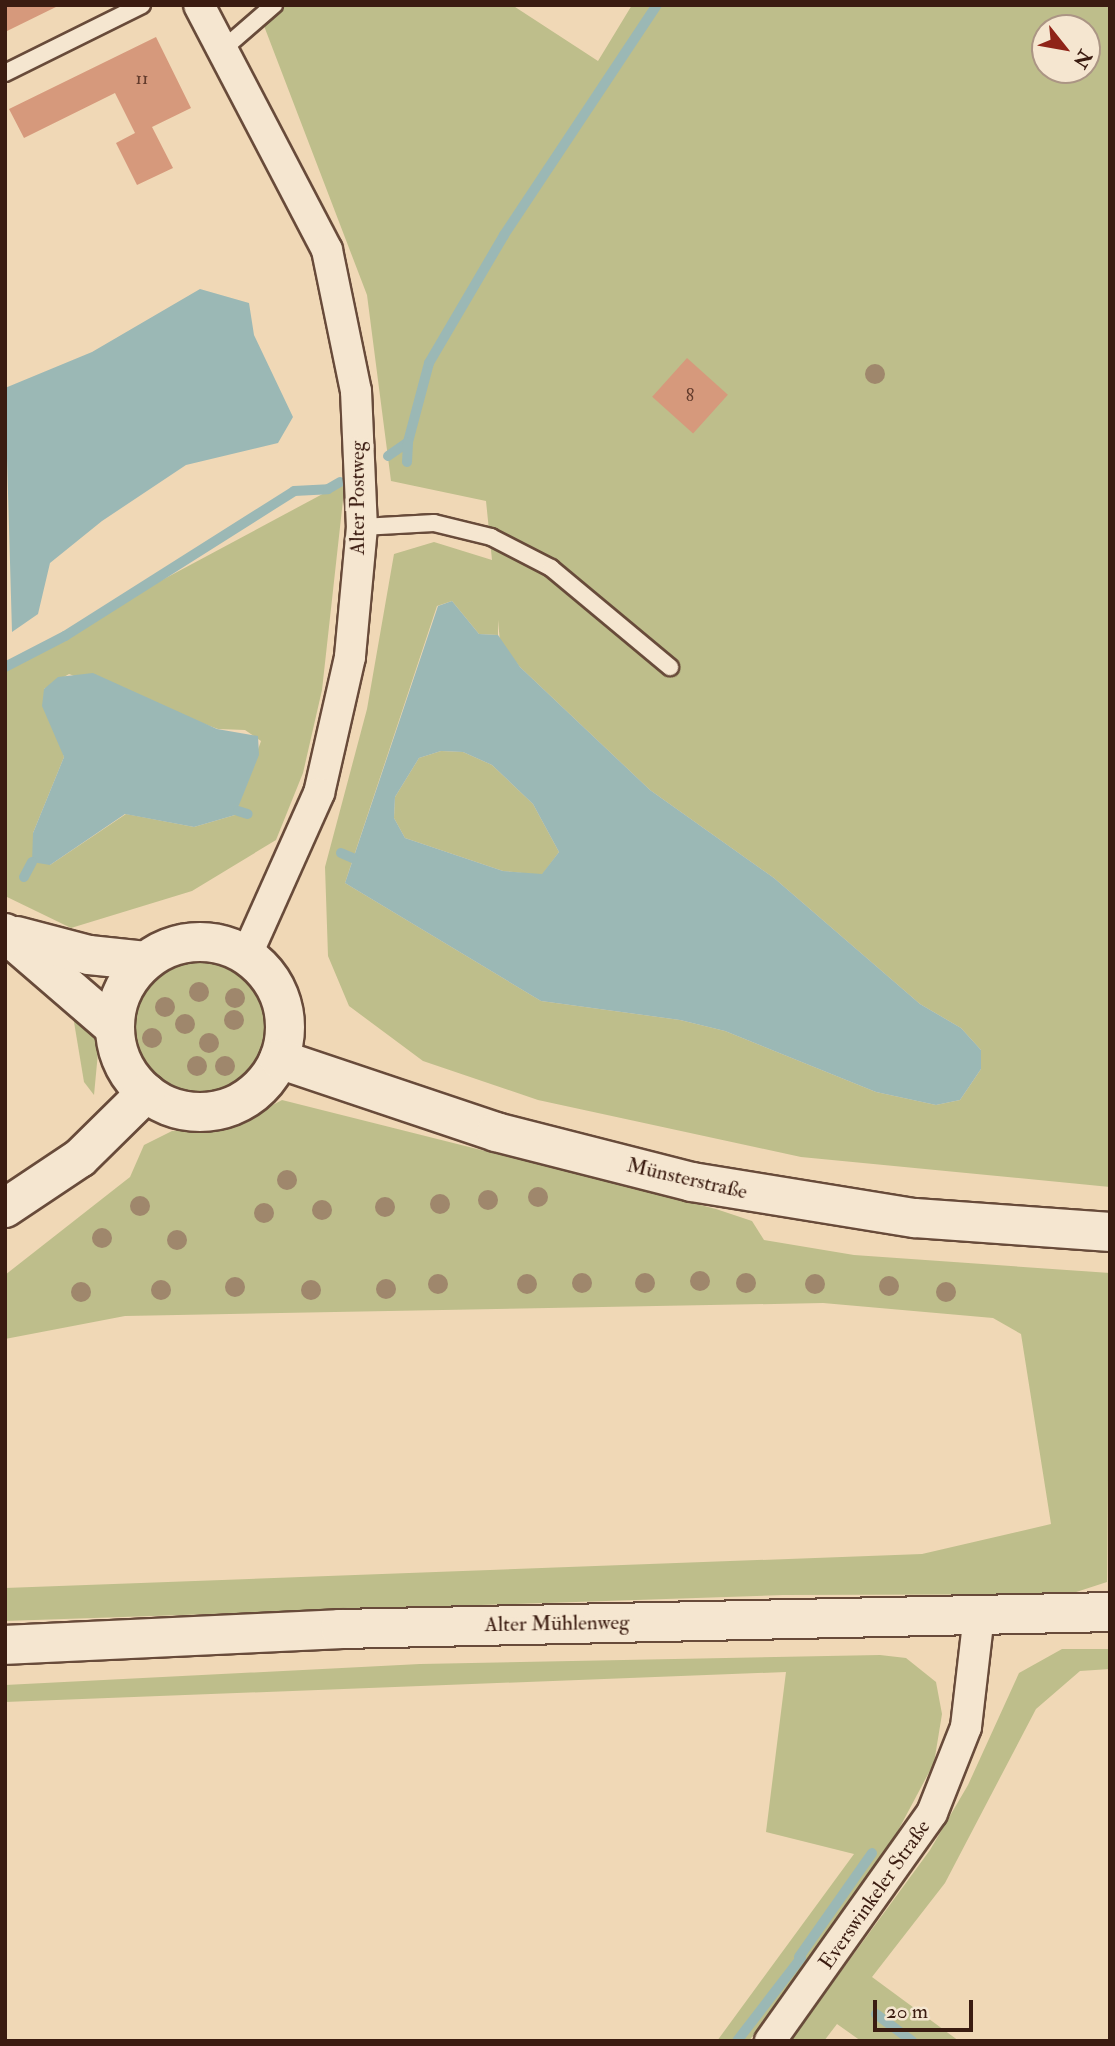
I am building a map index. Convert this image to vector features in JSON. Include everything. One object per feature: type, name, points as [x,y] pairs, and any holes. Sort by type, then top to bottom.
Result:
[{"type":"main road","points":[[115,1028],[129,980],[146,961],[195,942],[246,956],[268,976],[281,1002],[279,1059],[265,1082],[220,1110],[169,1107],[146,1093],[129,1075],[115,1028],[5,933],[89,955],[146,961]]},
{"type":"main road","name":"Münsterstraße","points":[[279,1059],[496,1132],[692,1182],[915,1218],[1110,1232]]},
{"type":"main road","points":[[5,1208],[80,1158],[146,1093]]},
{"type":"main road","name":"Alter Mühlenweg","points":[[5,1645],[340,1629],[1110,1612]]},
{"type":"street","name":"Alter Postweg","points":[[199,5],[327,250],[356,391],[362,527],[350,657],[319,793],[246,956]]},
{"type":"street","name":"Everswinkeler Straße","points":[[770,2041],[932,1813],[966,1727],[979,1614]]},
{"type":"lane","points":[[5,73],[142,5]]},
{"type":"lane","points":[[222,50],[274,5]]},
{"type":"lane","points":[[362,527],[434,523],[491,537],[551,568],[670,667]]},
{"type":"green space","points":[[256,5],[512,5],[598,61],[632,5],[1110,5],[1110,1187],[801,1157],[538,1100],[423,1061],[349,1006],[328,956],[325,867],[367,709],[394,554],[434,542],[492,560],[486,501],[391,481],[367,295]],"holes":[[[452,601],[479,634],[498,635],[498,620],[500,642],[520,667],[650,790],[774,878],[920,1004],[961,1028],[981,1050],[981,1069],[960,1100],[936,1105],[876,1092],[725,1031],[680,1020],[541,1001],[345,883],[437,606]]]},
{"type":"green space","points":[[345,482],[322,690],[303,773],[276,840],[192,891],[71,928],[5,896],[5,664]],"holes":[[[69,674],[218,729],[245,730],[261,741],[235,815],[194,827],[126,814],[50,865],[33,833],[64,757],[44,689]]]},
{"type":"green space","points":[[441,751],[463,752],[492,765],[533,804],[559,852],[542,875],[503,871],[405,838],[394,818],[395,797],[419,758]]},
{"type":"green space","points":[[200,961],[226,966],[247,981],[262,1002],[267,1028],[262,1054],[247,1075],[226,1090],[200,1095],[174,1090],[153,1075],[138,1054],[133,1028],[138,1002],[153,981],[174,966]]},
{"type":"green space","points":[[72,1010],[99,1042],[94,1095],[84,1082]]},
{"type":"green space","points":[[282,1100],[716,1209],[752,1221],[764,1240],[854,1255],[1110,1273],[1107,1582],[1070,1594],[783,1595],[5,1621],[5,1588],[922,1554],[1051,1524],[1021,1334],[993,1318],[823,1303],[125,1316],[5,1339],[5,1275],[130,1177],[144,1145],[172,1131],[228,1129]]},
{"type":"green space","points":[[1062,1649],[1110,1649],[1110,1669],[1080,1671],[1036,1709],[945,1883],[872,1977],[959,2041],[861,2041],[837,2024],[824,2041],[790,2041],[930,1850],[968,1785],[1019,1673]]},
{"type":"green space","points":[[880,1655],[906,1658],[936,1682],[942,1714],[934,1763],[884,1857],[749,2041],[717,2041],[854,1854],[766,1832],[786,1672],[5,1702],[5,1685],[420,1664]]},
{"type":"water","points":[[200,289],[249,303],[254,335],[293,417],[278,443],[186,465],[102,521],[50,563],[38,614],[12,632],[5,388],[92,352]]},
{"type":"water","points":[[452,601],[479,634],[498,635],[520,667],[650,790],[774,878],[920,1004],[961,1028],[981,1050],[981,1069],[960,1100],[936,1105],[876,1092],[725,1031],[680,1020],[541,1001],[345,883],[438,606]],"holes":[[[441,751],[463,752],[492,765],[533,804],[559,852],[542,874],[503,871],[405,838],[394,818],[395,797],[419,758]]]},
{"type":"water","points":[[93,673],[217,729],[258,736],[259,755],[235,815],[194,827],[125,814],[50,865],[32,862],[33,833],[64,757],[42,706],[44,689],[58,677]]},
{"type":"building","points":[[5,5],[60,5],[5,32]]},
{"type":"building","points":[[156,37],[191,108],[152,127],[173,168],[137,185],[116,143],[135,133],[115,93],[24,138],[9,109]]},
{"type":"building","points":[[687,358],[728,395],[693,433],[652,397]]},
{"type":"waterway","points":[[388,456],[408,442],[429,363],[504,235],[657,5]]},
{"type":"waterway","points":[[407,462],[408,442]]},
{"type":"waterway","points":[[5,667],[65,636],[294,491],[328,489],[340,482]]},
{"type":"waterway","points":[[238,811],[248,814]]},
{"type":"waterway","points":[[341,853],[353,858]]},
{"type":"waterway","points":[[24,877],[32,862]]},
{"type":"waterway","points":[[799,1957],[872,1853]]},
{"type":"waterway","points":[[737,2041],[801,1958]]},
{"type":"waterway","points":[[876,2014],[912,2041]]}]
